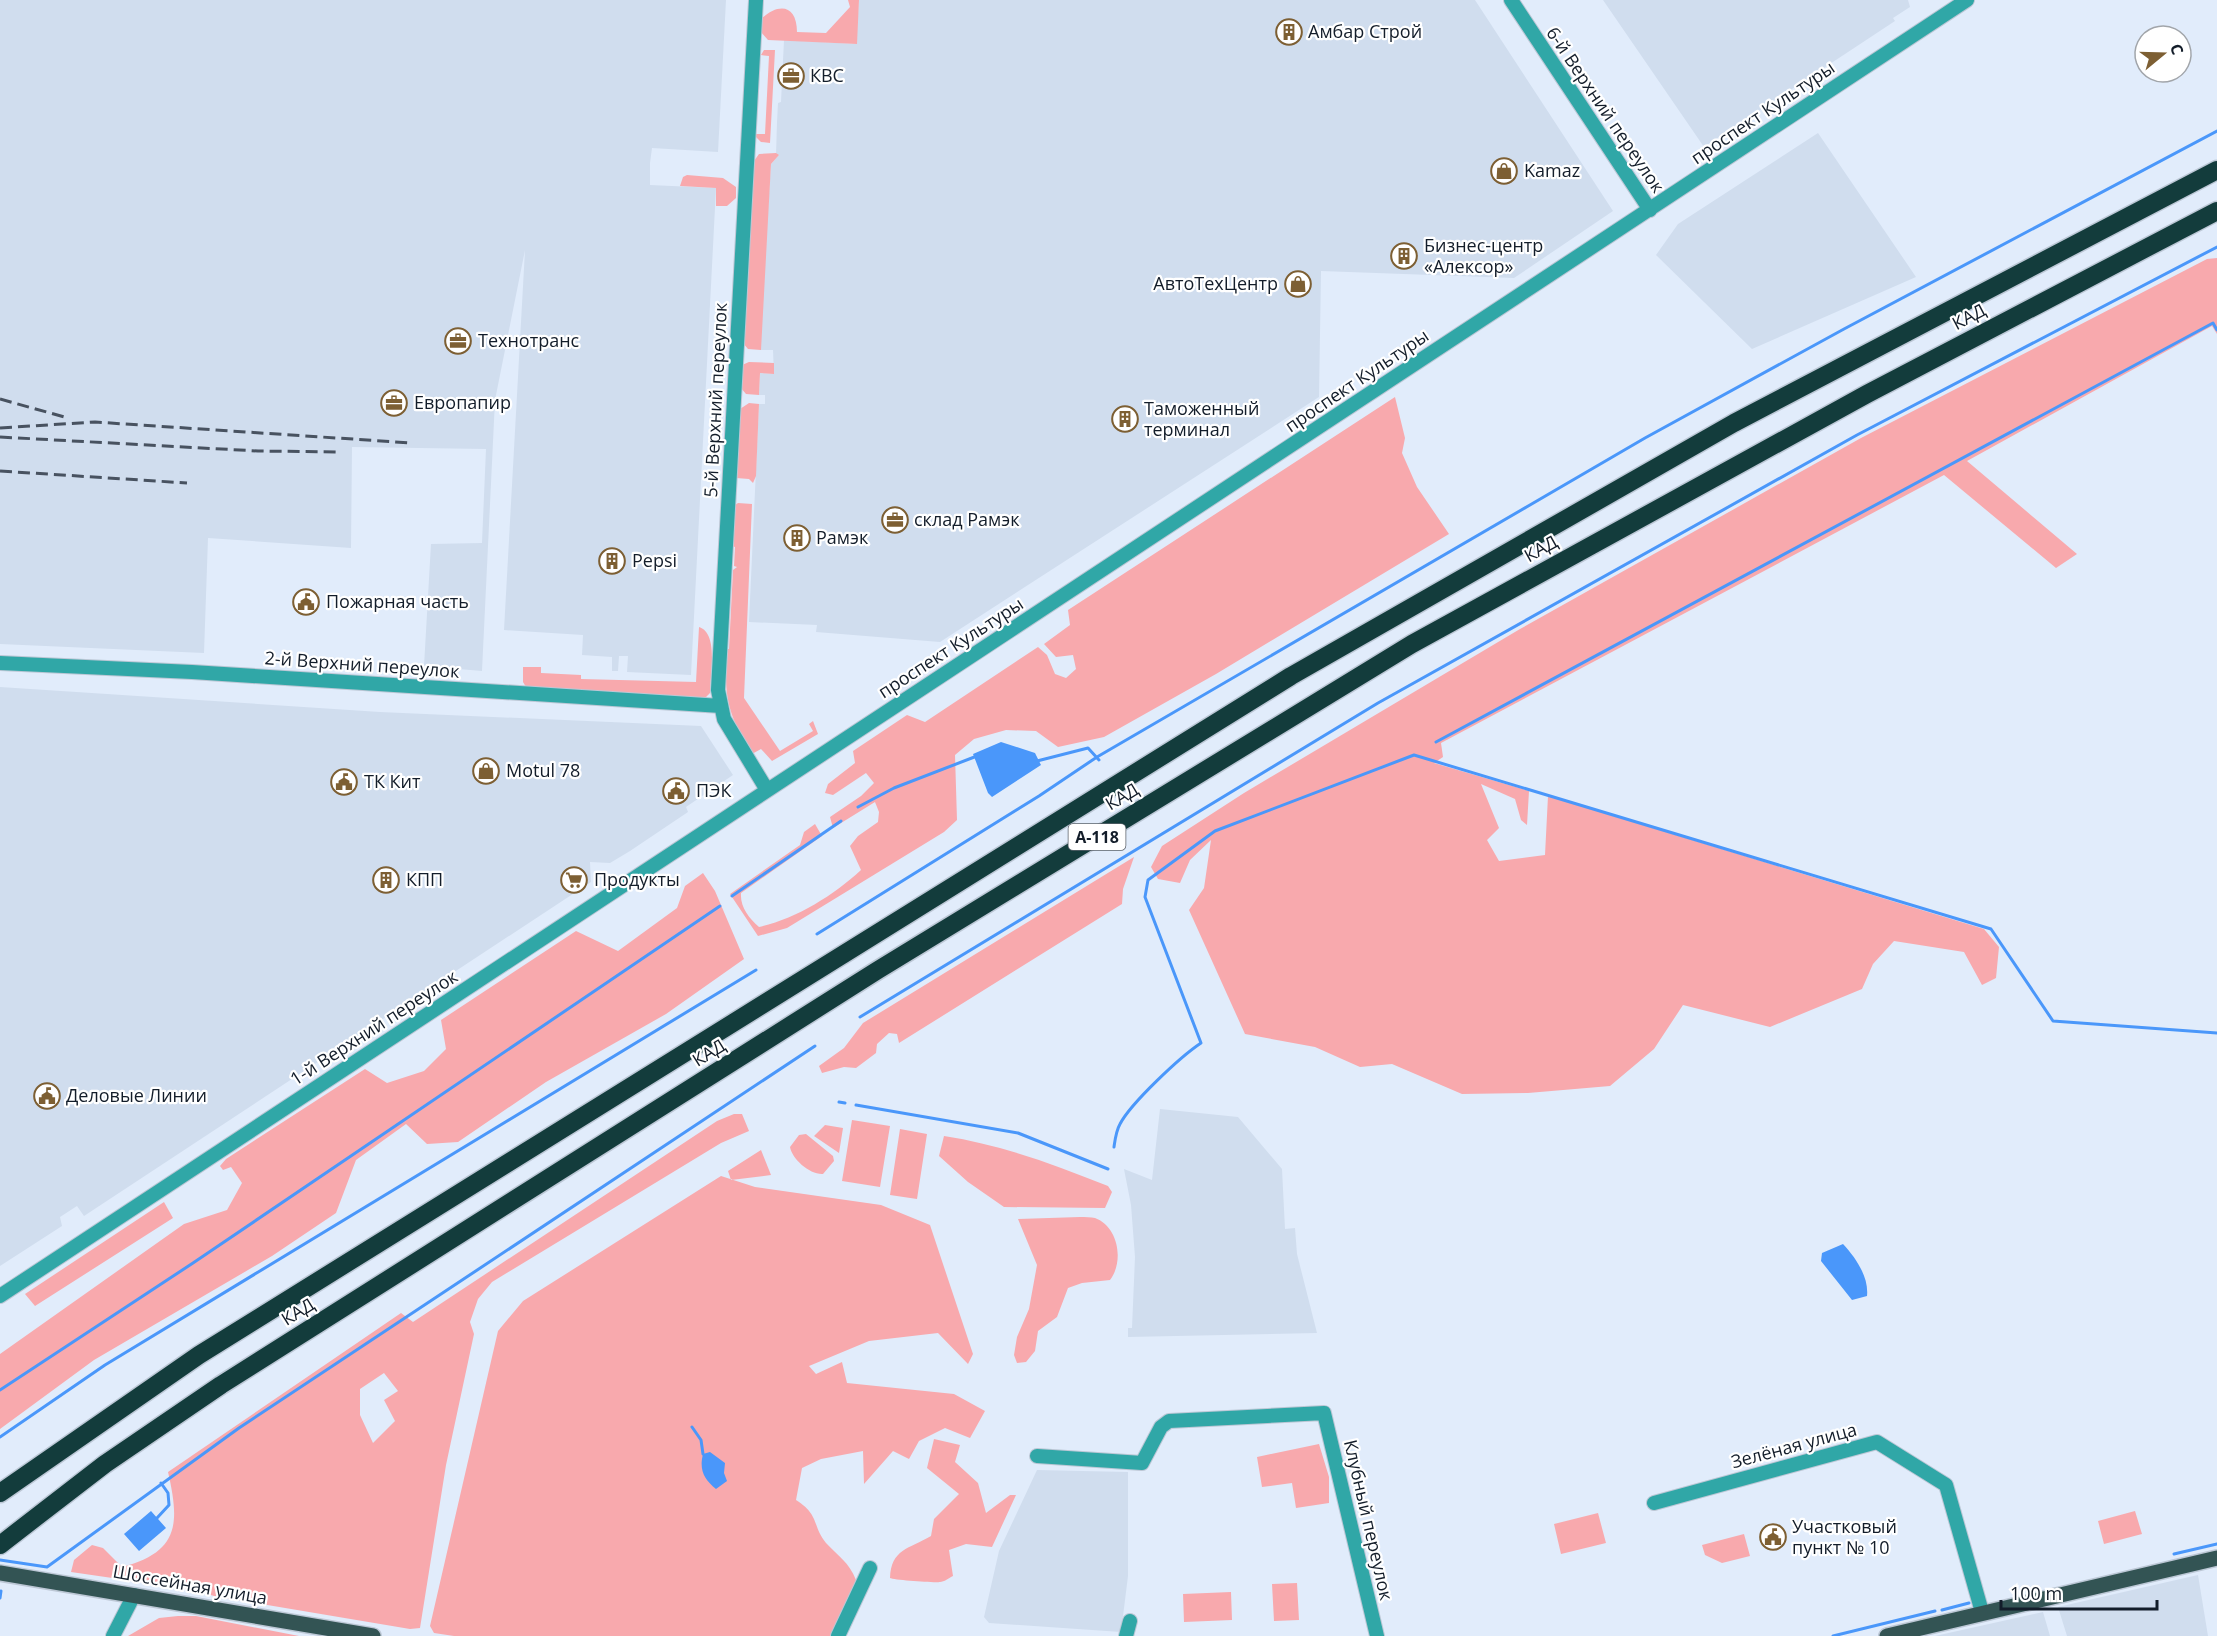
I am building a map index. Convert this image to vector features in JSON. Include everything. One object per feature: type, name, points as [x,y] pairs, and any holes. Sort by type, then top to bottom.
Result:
[{"type":"highway","name":"КАД","points":[[0,1493],[199,1355],[1291,676],[1734,423],[2217,170]]},
{"type":"highway","name":"КАД","points":[[0,1545],[105,1464],[221,1385],[878,970],[1412,644],[1867,394],[2217,211]]},
{"type":"main road","points":[[1887,1636],[2217,1558]]},
{"type":"main road","name":"Шоссейная улица","points":[[0,1573],[373,1636]]},
{"type":"street","name":"5-й Верхний переулок","points":[[756,0],[718,690],[724,719],[767,790]]},
{"type":"street","name":"6-й Верхний переулок","points":[[1511,0],[1650,210]]},
{"type":"street","name":"проспект Культуры","points":[[767,790],[1967,0]]},
{"type":"street","name":"2-й Верхний переулок","points":[[0,663],[192,672],[720,706]]},
{"type":"street","name":"1-й Верхний переулок","points":[[0,1296],[767,790]]},
{"type":"street","name":"Клубный переулок","points":[[1037,1456],[1142,1463],[1161,1427],[1168,1421],[1324,1413],[1377,1636]]},
{"type":"street","name":"Зелёная улица","points":[[1654,1503],[1878,1442],[1946,1485],[1982,1612]]},
{"type":"street","points":[[838,1636],[870,1568]]},
{"type":"street","points":[[113,1636],[134,1595]]},
{"type":"street","points":[[1126,1636],[1130,1622]]},
{"type":"shaded area","points":[[0,0],[726,0],[718,152],[652,148],[650,163],[650,185],[716,188],[691,675],[627,672],[628,656],[619,656],[618,671],[612,671],[612,657],[582,655],[583,635],[504,630],[525,250],[495,400],[482,671],[424,666],[431,544],[482,543],[486,449],[352,447],[351,548],[208,538],[204,653],[0,644]]},
{"type":"shaded area","points":[[848,0],[859,0],[857,44],[768,40],[761,32],[761,19],[774,10],[786,9],[794,16],[797,32],[826,33],[850,7]]},
{"type":"shaded area","points":[[859,0],[1475,0],[1613,211],[1514,278],[1321,271],[1319,397],[940,642],[816,632],[817,625],[749,622],[759,404],[765,404],[765,395],[759,395],[760,373],[774,374],[773,350],[761,350],[759,343],[771,164],[779,155],[776,155],[777,122],[778,103],[781,102],[784,40],[856,44]]},
{"type":"shaded area","points":[[1603,0],[1908,0],[1910,7],[1893,18],[1895,21],[1704,147]]},
{"type":"shaded area","points":[[764,50],[775,50],[770,143],[761,142],[756,137],[756,134],[765,134],[769,56],[761,55]]},
{"type":"shaded area","points":[[1818,133],[1916,277],[1752,349],[1656,255],[1678,224]]},
{"type":"shaded area","points":[[776,153],[779,155],[771,164],[761,350],[748,349],[743,343],[754,161],[759,154]]},
{"type":"shaded area","points":[[687,175],[723,178],[736,187],[736,198],[727,206],[716,206],[716,188],[680,186],[683,177]]},
{"type":"shaded area","points":[[2217,258],[2217,334],[2212,326],[1967,461],[2077,554],[2056,568],[1944,475],[1441,743],[1443,757],[1434,763],[1529,791],[1527,825],[1521,820],[1515,799],[1481,784],[1499,828],[1487,840],[1499,861],[1545,855],[1548,796],[1984,929],[1999,947],[1996,978],[1982,985],[1964,952],[1894,941],[1873,964],[1862,989],[1770,1027],[1683,1005],[1654,1049],[1610,1086],[1528,1093],[1462,1094],[1392,1064],[1360,1067],[1315,1047],[1245,1034],[1189,910],[1204,888],[1211,840],[1190,860],[1180,883],[1158,879],[1151,867],[1162,846],[1244,793],[1520,629],[1861,438],[2207,259]]},
{"type":"shaded area","points":[[749,362],[774,363],[774,374],[760,373],[759,395],[746,394],[741,388],[742,365]]},
{"type":"shaded area","points":[[1395,397],[1405,438],[1402,453],[1417,487],[1449,534],[1216,674],[1104,737],[1058,747],[1036,731],[1006,730],[974,739],[955,755],[957,820],[944,832],[787,928],[758,936],[730,894],[800,845],[804,832],[815,824],[822,836],[741,893],[744,908],[755,924],[759,927],[800,912],[838,889],[861,870],[850,846],[858,836],[878,822],[879,812],[875,802],[833,828],[830,817],[861,796],[874,783],[866,773],[833,795],[825,793],[828,784],[855,763],[853,751],[907,715],[925,722],[1038,647],[1047,655],[1055,674],[1066,678],[1076,669],[1073,655],[1056,657],[1044,644],[1070,625],[1068,610]]},
{"type":"shaded area","points":[[749,403],[759,404],[756,476],[753,483],[749,479],[736,478],[740,409]]},
{"type":"shaded area","points":[[738,503],[752,504],[744,698],[780,751],[813,731],[809,724],[813,721],[818,734],[772,761],[761,749],[752,754],[732,715],[727,692],[726,649],[729,649],[733,570],[737,567],[734,566],[735,547],[732,546],[735,505]]},
{"type":"shaded area","points":[[699,627],[709,637],[712,656],[710,693],[704,699],[526,687],[523,682],[523,667],[541,667],[541,673],[581,675],[581,679],[696,682]]},
{"type":"shaded area","points":[[0,687],[380,712],[701,726],[733,775],[686,807],[688,812],[630,851],[610,863],[590,862],[591,882],[84,1216],[77,1206],[60,1217],[62,1226],[0,1266]]},
{"type":"shaded area","points":[[1134,857],[1123,889],[1122,904],[899,1043],[897,1034],[889,1033],[877,1044],[876,1053],[856,1068],[844,1067],[822,1073],[819,1066],[844,1048],[863,1023]]},
{"type":"shaded area","points":[[703,873],[715,891],[744,959],[666,1014],[546,1082],[458,1142],[427,1144],[406,1124],[356,1160],[336,1213],[272,1256],[94,1360],[0,1429],[0,1354],[184,1224],[227,1210],[242,1183],[231,1167],[223,1170],[220,1166],[226,1159],[365,1069],[387,1083],[424,1071],[446,1049],[441,1020],[576,931],[618,951],[677,908],[685,886]]},
{"type":"shaded area","points":[[1160,1109],[1238,1117],[1282,1169],[1285,1229],[1295,1228],[1297,1254],[1317,1333],[1128,1337],[1128,1328],[1132,1328],[1135,1257],[1131,1205],[1124,1169],[1152,1180]]},
{"type":"shaded area","points":[[734,1114],[742,1114],[749,1131],[721,1143],[492,1282],[478,1299],[470,1322],[474,1334],[446,1465],[420,1628],[410,1629],[214,1596],[195,1590],[71,1572],[74,1560],[92,1545],[103,1548],[122,1567],[141,1561],[155,1553],[165,1544],[174,1521],[168,1472],[401,1313],[413,1322],[717,1121]],"holes":[[[384,1373],[398,1391],[384,1400],[395,1421],[373,1443],[360,1415],[360,1389]]]},
{"type":"shaded area","points":[[852,1120],[890,1126],[880,1187],[842,1181]]},
{"type":"shaded area","points":[[825,1125],[843,1128],[839,1153],[814,1136]]},
{"type":"shaded area","points":[[900,1129],[927,1134],[917,1199],[890,1195]]},
{"type":"shaded area","points":[[806,1134],[833,1156],[834,1161],[823,1174],[807,1169],[791,1152],[790,1147],[799,1135]]},
{"type":"shaded area","points":[[944,1136],[1027,1156],[1108,1186],[1112,1192],[1105,1208],[1004,1207],[968,1182],[939,1156]]},
{"type":"shaded area","points":[[761,1150],[771,1175],[731,1180],[728,1171]]},
{"type":"shaded area","points":[[721,1176],[755,1187],[881,1205],[930,1225],[973,1354],[968,1364],[938,1333],[869,1341],[809,1366],[816,1374],[842,1362],[847,1383],[954,1394],[985,1411],[970,1438],[945,1428],[919,1441],[909,1459],[893,1451],[864,1484],[863,1451],[821,1459],[802,1468],[796,1500],[809,1511],[826,1543],[847,1564],[856,1580],[831,1636],[454,1636],[434,1633],[430,1626],[498,1331],[523,1301]]},
{"type":"shaded area","points":[[164,1202],[173,1218],[35,1306],[25,1294]]},
{"type":"shaded area","points":[[1095,1218],[1109,1229],[1114,1237],[1118,1255],[1114,1273],[1110,1280],[1082,1283],[1068,1288],[1057,1317],[1038,1331],[1035,1351],[1026,1362],[1017,1363],[1014,1355],[1017,1337],[1029,1309],[1037,1265],[1018,1219]]},
{"type":"shaded area","points":[[934,1439],[960,1445],[955,1462],[978,1483],[986,1513],[1010,1495],[1016,1495],[992,1547],[966,1544],[949,1550],[953,1576],[937,1582],[890,1578],[891,1568],[898,1555],[931,1536],[934,1519],[959,1494],[927,1468]]},
{"type":"shaded area","points":[[1319,1444],[1329,1477],[1329,1503],[1296,1508],[1292,1483],[1262,1487],[1257,1457]]},
{"type":"shaded area","points":[[1037,1470],[1128,1472],[1128,1576],[1121,1632],[989,1623],[984,1617],[999,1551]]},
{"type":"shaded area","points":[[2135,1511],[2142,1534],[2104,1544],[2098,1521]]},
{"type":"shaded area","points":[[1598,1513],[1606,1543],[1561,1554],[1554,1524]]},
{"type":"shaded area","points":[[1744,1534],[1750,1556],[1722,1563],[1705,1555],[1702,1545]]},
{"type":"shaded area","points":[[2198,1575],[2208,1636],[2067,1636],[2058,1607]]},
{"type":"shaded area","points":[[1297,1583],[1299,1620],[1274,1621],[1272,1584]]},
{"type":"shaded area","points":[[1231,1592],[1232,1620],[1184,1622],[1183,1594]]},
{"type":"shaded area","points":[[2043,1612],[2050,1636],[1935,1636]]},
{"type":"shaded area","points":[[196,1616],[299,1636],[128,1636],[159,1618]]},
{"type":"water","points":[[1001,742],[1035,753],[1041,765],[992,797],[988,793],[973,754]]},
{"type":"water","points":[[1843,1244],[1861,1268],[1866,1282],[1867,1296],[1852,1300],[1821,1261],[1822,1253]]},
{"type":"water","points":[[710,1452],[725,1463],[724,1473],[727,1481],[716,1489],[708,1482],[702,1469],[703,1454]]},
{"type":"water","points":[[151,1511],[166,1528],[139,1551],[124,1534]]},
{"type":"waterway","points":[[817,934],[1039,796],[1097,757],[1645,438],[1844,329],[2217,131]]},
{"type":"waterway","points":[[860,1017],[1378,703],[1857,435],[2217,247]]},
{"type":"waterway","points":[[1436,742],[2213,323],[2217,330]]},
{"type":"waterway","points":[[1037,761],[1088,748],[1099,760]]},
{"type":"waterway","points":[[1114,1147],[1119,1127],[1134,1104],[1169,1069],[1201,1043],[1145,897],[1148,880],[1215,831],[1414,755],[1991,929],[2053,1021],[2217,1033]]},
{"type":"waterway","points":[[858,807],[894,788],[977,756]]},
{"type":"waterway","points":[[732,896],[841,821]]},
{"type":"waterway","points":[[0,1390],[193,1263],[720,906]]},
{"type":"waterway","points":[[0,1437],[105,1365],[756,970]]},
{"type":"waterway","points":[[0,1560],[47,1567],[239,1428],[815,1046]]},
{"type":"waterway","points":[[839,1102],[845,1103]]},
{"type":"waterway","points":[[856,1105],[1018,1133],[1108,1169]]},
{"type":"waterway","points":[[692,1427],[701,1440],[703,1454]]},
{"type":"waterway","points":[[157,1518],[169,1505],[168,1493],[161,1483]]},
{"type":"waterway","points":[[2174,1554],[2217,1544]]},
{"type":"waterway","points":[[0,1598],[1,1591]]},
{"type":"waterway","points":[[1942,1610],[1969,1603]]},
{"type":"waterway","points":[[1833,1636],[1935,1611]]},
{"type":"railway","points":[[0,399],[68,418]]},
{"type":"railway","points":[[0,428],[95,422],[412,443]]},
{"type":"railway","points":[[0,437],[258,451],[340,452]]},
{"type":"railway","points":[[0,471],[187,483]]},
{"type":"place","name":"Амбар Строй","points":[[1289,32]]},
{"type":"place","name":"КВС","points":[[791,76]]},
{"type":"place","name":"Kamaz","points":[[1504,171]]},
{"type":"place","name":"Бизнес-центр «Алексор»","points":[[1404,256]]},
{"type":"place","name":"АвтоТехЦентр","points":[[1298,284]]},
{"type":"place","name":"Технотранс","points":[[458,341]]},
{"type":"place","name":"Европапир","points":[[394,403]]},
{"type":"place","name":"Таможенный терминал","points":[[1125,419]]},
{"type":"place","name":"склад Рамэк","points":[[895,520]]},
{"type":"place","name":"Рамэк","points":[[797,538]]},
{"type":"place","name":"Pepsi","points":[[612,561]]},
{"type":"place","name":"Пожарная часть","points":[[306,602]]},
{"type":"place","name":"Motul 78","points":[[486,771]]},
{"type":"place","name":"ТК Кит","points":[[344,782]]},
{"type":"place","name":"ПЭК","points":[[676,791]]},
{"type":"place","name":"КПП","points":[[386,880]]},
{"type":"place","name":"Продукты","points":[[574,880]]},
{"type":"place","name":"Деловые Линии","points":[[47,1096]]},
{"type":"place","name":"Участковый пункт № 10","points":[[1773,1537]]}]
